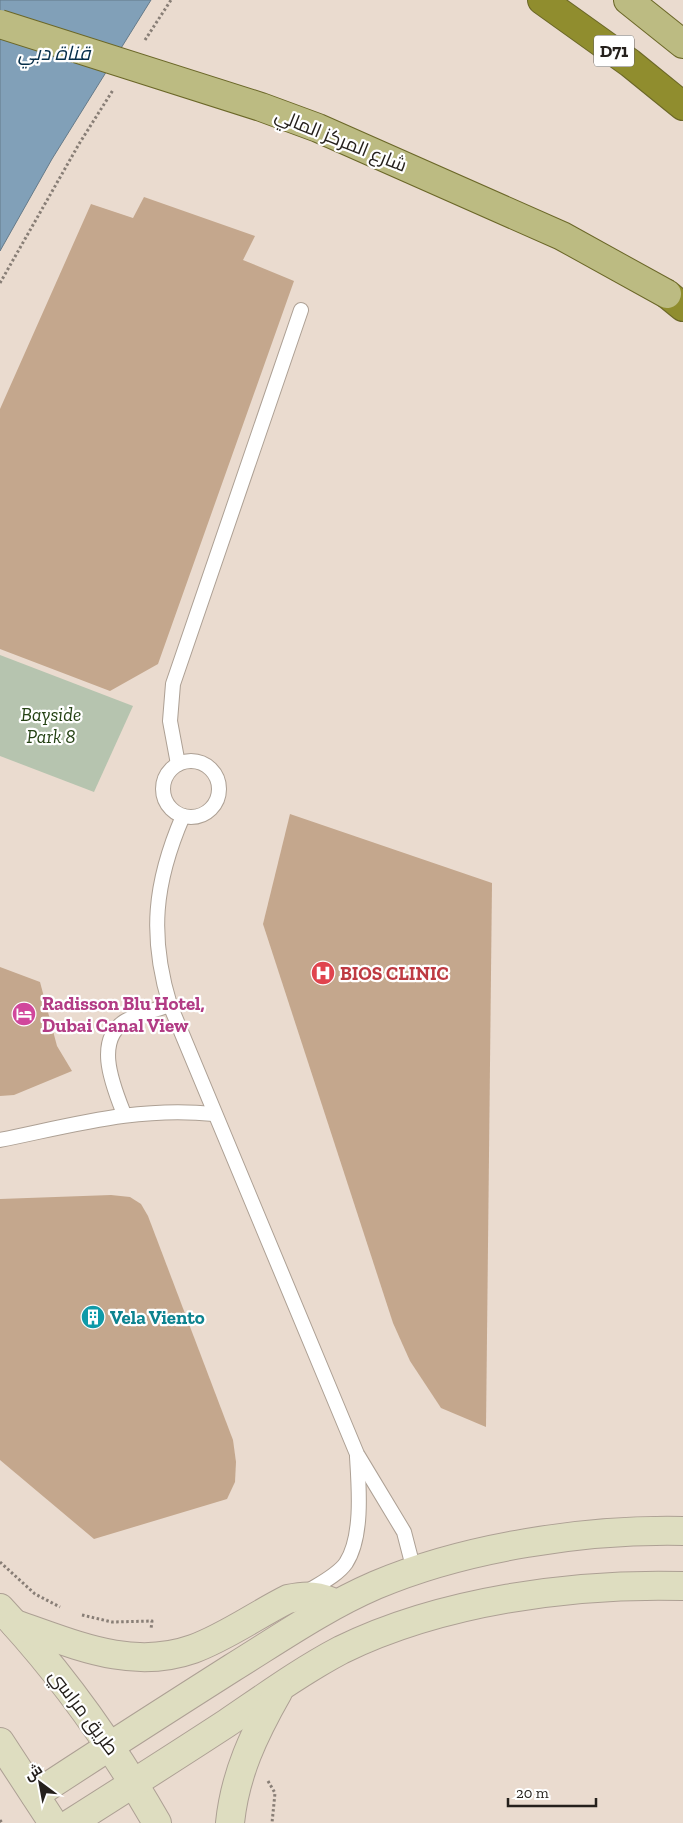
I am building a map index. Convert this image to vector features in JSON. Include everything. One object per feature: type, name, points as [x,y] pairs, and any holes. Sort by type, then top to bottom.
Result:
[{"type":"highway","name":"D71","points":[[542,0],[630,62],[683,106]]},
{"type":"main road","points":[[628,0],[683,44]]},
{"type":"main road","name":"شارع المركز المالي","points":[[0,24],[261,107],[318,128],[562,236],[678,300]]},
{"type":"street","points":[[35,1795],[336,1604],[377,1585],[411,1572],[530,1543],[590,1534],[683,1531]]},
{"type":"street","points":[[71,1823],[310,1668],[370,1637],[462,1609],[522,1596],[583,1588],[644,1585],[683,1586]]},
{"type":"street","points":[[8,1616],[104,1654],[146,1659],[194,1649],[276,1605],[301,1596],[319,1597],[336,1604]]},
{"type":"street","name":"طريق مراسي","points":[[8,1616],[77,1700],[111,1746],[157,1823]]},
{"type":"street","points":[[230,1823],[238,1777],[246,1754],[280,1688]]},
{"type":"street","points":[[0,1742],[53,1823]]},
{"type":"lane","points":[[178,764],[170,721],[172,684],[301,310]]},
{"type":"lane","points":[[197,761],[214,772],[219,781],[220,792],[211,809],[202,815],[183,816],[169,807],[163,792],[166,776],[178,764],[197,761]]},
{"type":"lane","points":[[183,816],[165,862],[158,897],[158,952],[170,1005],[357,1454],[404,1532],[411,1559],[411,1572]]},
{"type":"lane","points":[[124,1114],[109,1066],[108,1049],[111,1037],[118,1026],[129,1018],[170,1005]]},
{"type":"lane","points":[[0,1140],[124,1114],[169,1110],[214,1114]]},
{"type":"lane","points":[[301,1596],[341,1568],[354,1546],[359,1492],[357,1454]]},
{"type":"path","points":[[0,283],[79,144]]},
{"type":"path","points":[[0,1562],[35,1594],[66,1611]]},
{"type":"path","points":[[75,1613],[112,1622],[152,1621],[146,1659]]},
{"type":"green space","name":"Bayside Park 8","points":[[0,655],[133,706],[94,792],[0,756]]},
{"type":"water","name":"قناة دبي","points":[[0,0],[151,0],[52,159],[0,251]]},
{"type":"building","points":[[144,197],[255,236],[243,260],[294,281],[158,664],[110,691],[0,649],[0,409],[91,204],[133,218]]},
{"type":"building","points":[[290,814],[492,883],[486,1427],[441,1408],[410,1361],[393,1323],[263,924]]},
{"type":"building","name":"Radisson Blu Hotel, Dubai Canal View","points":[[0,967],[40,982],[57,1046],[72,1071],[14,1095],[0,1096]]},
{"type":"building","name":"Vela Viento","points":[[111,1195],[130,1197],[141,1204],[148,1216],[233,1440],[236,1462],[235,1482],[227,1499],[94,1539],[0,1460],[0,1199]]},
{"type":"place","name":"BIOS CLINIC","points":[[323,973]]},
{"type":"place","name":"Radisson Blu Hotel, Dubai Canal View","points":[[24,1014]]},
{"type":"place","name":"Vela Viento","points":[[93,1317]]}]
